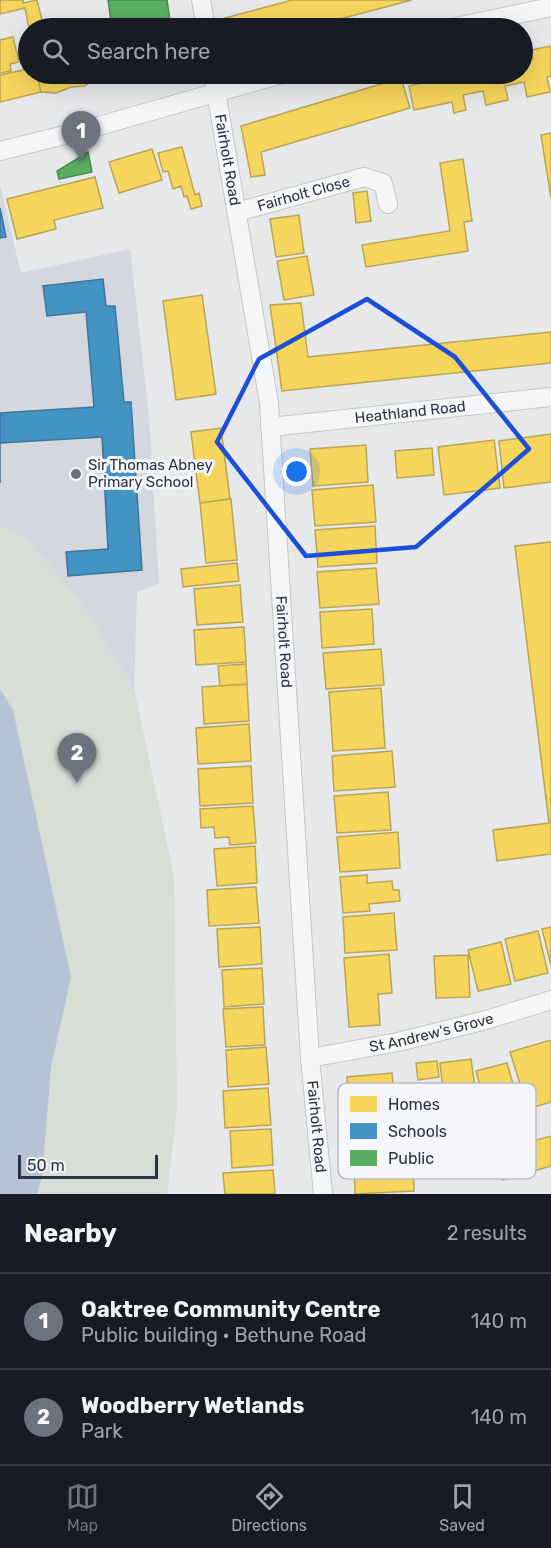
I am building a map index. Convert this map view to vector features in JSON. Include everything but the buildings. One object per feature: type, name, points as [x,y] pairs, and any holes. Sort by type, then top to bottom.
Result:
[{"type":"street","points":[[201,0],[204,18]]},
{"type":"street","points":[[499,18],[551,7]]},
{"type":"street","name":"Fairholt Road","points":[[215,84],[269,403],[310,1058],[323,1194]]},
{"type":"street","points":[[0,151],[81,131],[245,84]]},
{"type":"street","name":"Fairholt Close","points":[[237,212],[364,177],[382,183],[388,204]]},
{"type":"street","name":"Heathland Road","points":[[270,427],[551,397]]},
{"type":"street","name":"St Andrew's Grove","points":[[310,1058],[398,1042],[486,1020],[551,1000]]},
{"type":"highlighted area","points":[[367,299],[455,357],[529,449],[416,547],[306,556],[217,442],[259,359]]},
{"type":"shaded area","name":"Sir Thomas Abney Primary School","points":[[0,186],[21,273],[130,249],[149,416],[159,583],[137,592],[134,688],[82,604],[29,541],[0,525]]},
{"type":"shaded area","points":[[0,525],[29,541],[82,604],[134,688],[174,877],[177,1109],[167,1194],[0,1194]]},
{"type":"water","points":[[0,689],[13,710],[71,977],[51,1067],[42,1177],[37,1194],[0,1194]]},
{"type":"place","name":"Oaktree Community Centre","points":[[81,161]]},
{"type":"place","name":"Sir Thomas Abney Primary School","points":[[76,474]]},
{"type":"place","name":"Woodberry Wetlands","points":[[77,783]]}]
